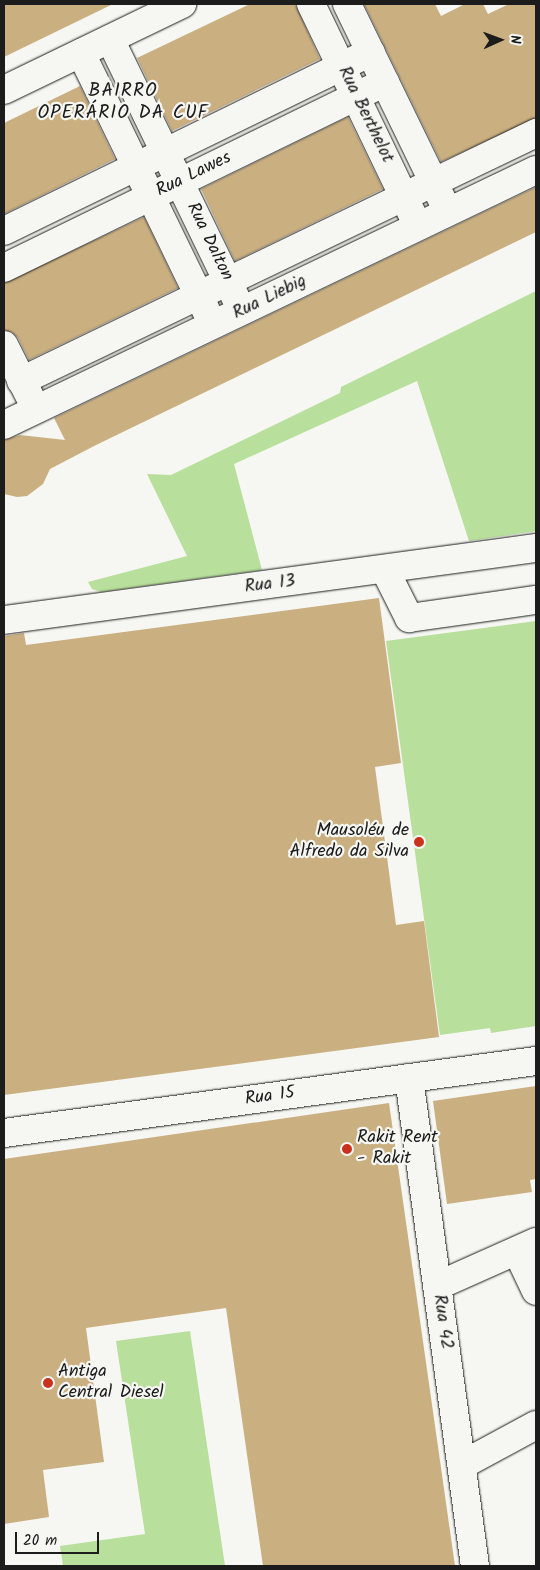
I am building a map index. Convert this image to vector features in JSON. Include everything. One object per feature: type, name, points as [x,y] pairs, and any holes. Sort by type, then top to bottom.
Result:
[{"type":"street","points":[[4,90],[182,4]]},
{"type":"street","name":"Rua Berthelot","points":[[311,4],[418,227]]},
{"type":"street","name":"Rua Berthelot","points":[[347,4],[448,212]]},
{"type":"street","name":"Rua Dalton","points":[[110,39],[242,311]]},
{"type":"street","name":"Rua Lawes","points":[[4,231],[371,52]]},
{"type":"street","name":"Rua Dalton","points":[[81,53],[213,325]]},
{"type":"street","name":"Rua Lawes","points":[[4,268],[385,82]]},
{"type":"street","name":"Rua Liebig","points":[[21,381],[536,133]]},
{"type":"street","points":[[503,149],[527,175]]},
{"type":"street","name":"Rua Liebig","points":[[4,425],[527,175]]},
{"type":"street","points":[[4,345],[36,410]]},
{"type":"street","name":"Rua 13","points":[[4,620],[386,570],[536,548]]},
{"type":"street","points":[[386,570],[409,618],[536,600]]},
{"type":"street","name":"Rua 15","points":[[4,1132],[536,1061]]},
{"type":"street","name":"Rua 42","points":[[409,1078],[476,1566]]},
{"type":"street","points":[[437,1286],[526,1246],[536,1291]]},
{"type":"street","points":[[462,1465],[536,1425]]},
{"type":"green space","points":[[536,291],[536,531],[469,541],[417,381],[234,464],[262,570],[101,592],[92,589],[88,582],[187,556],[147,474],[171,475],[340,393],[341,387]]},
{"type":"green space","points":[[536,621],[536,1026],[491,1033],[490,1028],[440,1035],[386,641]]},
{"type":"green space","points":[[190,1331],[225,1566],[63,1566],[60,1546],[145,1534],[116,1341]]},
{"type":"building","points":[[4,4],[113,4],[4,57]]},
{"type":"building","points":[[250,4],[295,4],[320,59],[172,131],[137,58]]},
{"type":"building","points":[[364,4],[435,4],[441,16],[465,4],[483,4],[488,14],[509,4],[536,4],[536,118],[441,162]]},
{"type":"building","points":[[80,86],[115,159],[4,214],[4,123]]},
{"type":"building","points":[[348,117],[383,189],[235,261],[201,189]]},
{"type":"building","points":[[536,187],[536,232],[96,445],[50,469],[43,484],[27,496],[17,497],[4,494],[4,440],[20,435],[65,440],[54,418]]},
{"type":"building","points":[[144,217],[178,288],[29,360],[18,338],[12,332],[4,330],[4,283]]},
{"type":"building","points":[[379,598],[401,763],[375,767],[396,925],[424,921],[439,1037],[4,1095],[4,636],[24,633],[26,645]]},
{"type":"building","points":[[536,1086],[536,1179],[530,1180],[532,1192],[447,1204],[433,1101]]},
{"type":"building","points":[[389,1103],[455,1566],[263,1566],[226,1308],[86,1328],[104,1462],[43,1470],[49,1517],[4,1524],[4,1159]]},
{"type":"place","name":"Mausoléu de Alfredo da Silva","points":[[419,842]]},
{"type":"place","name":"Rakit Rent - Rakit","points":[[347,1149]]},
{"type":"place","name":"Antiga Central Diesel","points":[[48,1383]]},
{"type":"district","name":"BAIRRO OPERÁRIO DA CUF","points":[[123,103]]}]
